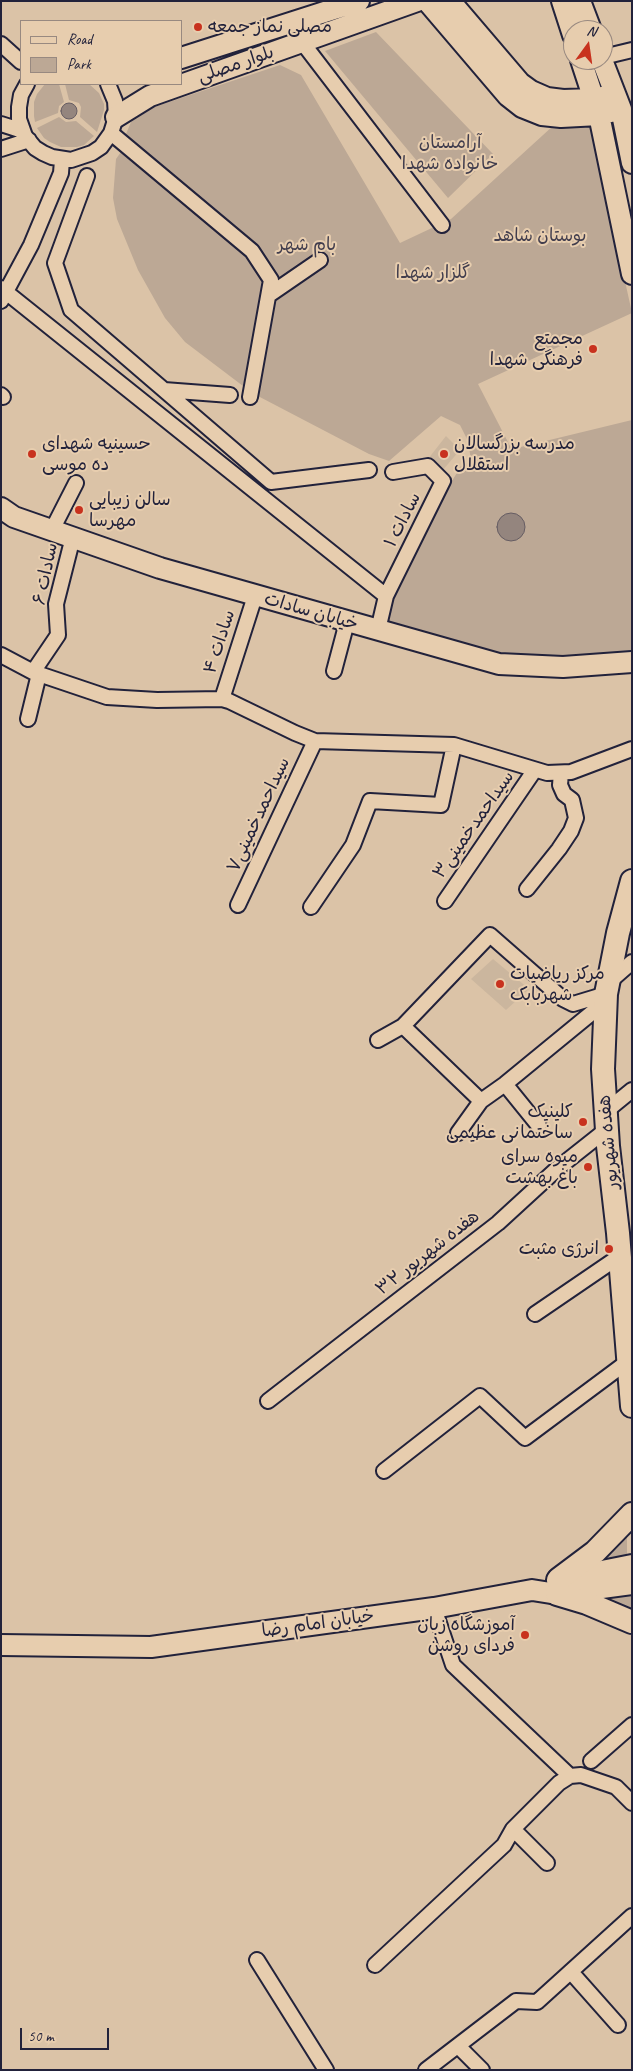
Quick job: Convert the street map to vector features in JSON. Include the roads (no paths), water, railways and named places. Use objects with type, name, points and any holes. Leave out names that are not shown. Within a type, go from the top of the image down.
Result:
[{"type":"main road","name":"هفده شهریور","points":[[632,881],[618,933],[606,993],[603,1069],[606,1121],[623,1244],[632,1406]]},
{"type":"main road","points":[[632,1514],[558,1587],[587,1603],[632,1622]]},
{"type":"street","name":"بلوار مصلی","points":[[182,58],[359,1]]},
{"type":"street","name":"بلوار مصلی","points":[[182,85],[417,1]]},
{"type":"street","points":[[426,1],[508,96],[522,106],[542,115],[561,117],[618,102]]},
{"type":"street","points":[[450,1],[520,83],[531,91],[547,98],[596,107]]},
{"type":"street","points":[[562,1],[568,20]]},
{"type":"street","points":[[580,1],[587,20]]},
{"type":"street","points":[[302,42],[442,225]]},
{"type":"street","points":[[1,44],[20,61]]},
{"type":"street","points":[[613,56],[632,50]]},
{"type":"street","points":[[584,70],[596,107],[632,274]]},
{"type":"street","points":[[607,70],[618,102],[632,163]]},
{"type":"street","points":[[26,85],[21,95],[19,107],[19,119],[26,136]]},
{"type":"street","points":[[1,124],[26,136],[43,153],[62,160],[82,158],[101,147],[114,125],[116,101],[108,85]]},
{"type":"street","name":"بلوار مصلی","points":[[114,125],[150,96],[181,85]]},
{"type":"street","points":[[114,125],[252,251],[272,280],[250,397]]},
{"type":"street","points":[[1,149],[26,136]]},
{"type":"street","points":[[62,160],[61,173],[35,236],[3,294],[386,596]]},
{"type":"street","points":[[86,176],[55,263],[71,310],[271,482],[369,470]]},
{"type":"street","points":[[269,295],[320,260]]},
{"type":"street","points":[[164,390],[230,396]]},
{"type":"street","name":"سادات ۱","points":[[378,630],[386,596],[443,481],[428,466],[393,472]]},
{"type":"street","points":[[52,530],[76,483]]},
{"type":"street","name":"خیابان سادات","points":[[1,508],[14,517],[160,568],[500,664],[563,667],[632,662]]},
{"type":"street","name":"سادات ۶","points":[[28,719],[36,673],[58,635],[56,604],[73,537]]},
{"type":"street","name":"سادات ۴","points":[[222,699],[255,596]]},
{"type":"street","points":[[334,671],[347,622]]},
{"type":"street","points":[[1,655],[36,673],[107,698],[157,700],[222,699],[315,740],[454,745],[534,770],[561,773],[571,772],[632,750]]},
{"type":"street","name":"سیداحمدخمینی۷","points":[[238,905],[315,740]]},
{"type":"street","points":[[311,907],[353,845],[370,801],[441,805],[454,745]]},
{"type":"street","name":"سیداحمدخمینی۳","points":[[444,901],[534,770]]},
{"type":"street","points":[[527,889],[571,832],[576,818],[572,800],[564,794],[560,784],[561,773]]},
{"type":"street","points":[[378,1040],[403,1026],[490,935],[562,999],[573,1004],[606,993]]},
{"type":"street","points":[[458,1132],[481,1101],[505,1084],[606,993],[632,962]]},
{"type":"street","points":[[403,1026],[481,1101]]},
{"type":"street","points":[[505,1084],[539,1126]]},
{"type":"street","name":"هفده شهریور ۳۲","points":[[268,1401],[498,1223],[606,1121],[632,1090]]},
{"type":"street","points":[[535,1314],[623,1244]]},
{"type":"street","points":[[384,1471],[480,1396],[525,1438],[628,1354]]},
{"type":"street","points":[[558,1587],[632,1566]]},
{"type":"street","name":"خیابان امام رضا","points":[[1,1645],[150,1647],[434,1608],[532,1590],[632,1584]]},
{"type":"street","points":[[434,1608],[452,1665],[570,1776]]},
{"type":"street","points":[[591,1761],[632,1725]]},
{"type":"street","points":[[375,1965],[504,1845],[513,1829],[559,1783],[570,1776],[581,1775],[616,1787],[632,1802]]},
{"type":"street","points":[[513,1829],[547,1863]]},
{"type":"street","points":[[426,2070],[516,2001],[537,2002],[632,1916]]},
{"type":"street","points":[[257,1960],[326,2070]]},
{"type":"street","points":[[571,1972],[618,2025]]},
{"type":"street","points":[[458,2046],[482,2070]]},
{"type":"place","name":"مصلی نماز جمعه","points":[[198,27]]},
{"type":"place","name":"مجمتع فرهنگی شهدا","points":[[593,349]]},
{"type":"place","name":"حسینیه شهدای ده موسی","points":[[32,454]]},
{"type":"place","name":"مدرسه بزرگسالان استقلال","points":[[444,454]]},
{"type":"place","name":"سالن زیبایی مهرسا","points":[[79,510]]},
{"type":"place","name":"مرکز ریاضیات شهربابک","points":[[500,984]]},
{"type":"place","name":"کلینیک ساختمانی عظیمی","points":[[583,1122]]},
{"type":"place","name":"میوه سرای باغ بهشت","points":[[588,1167]]},
{"type":"place","name":"انرژی مثبت","points":[[609,1249]]},
{"type":"place","name":"آموزشگاه زبان فردای روشن","points":[[525,1635]]},
{"type":"park label","name":"آرامستان خانواده شهدا","points":[[450,153]]},
{"type":"park label","name":"بوستان شاهد","points":[[540,236]]},
{"type":"park label","name":"بام شهر","points":[[307,245]]},
{"type":"park label","name":"گلزار شهدا","points":[[433,273]]}]
